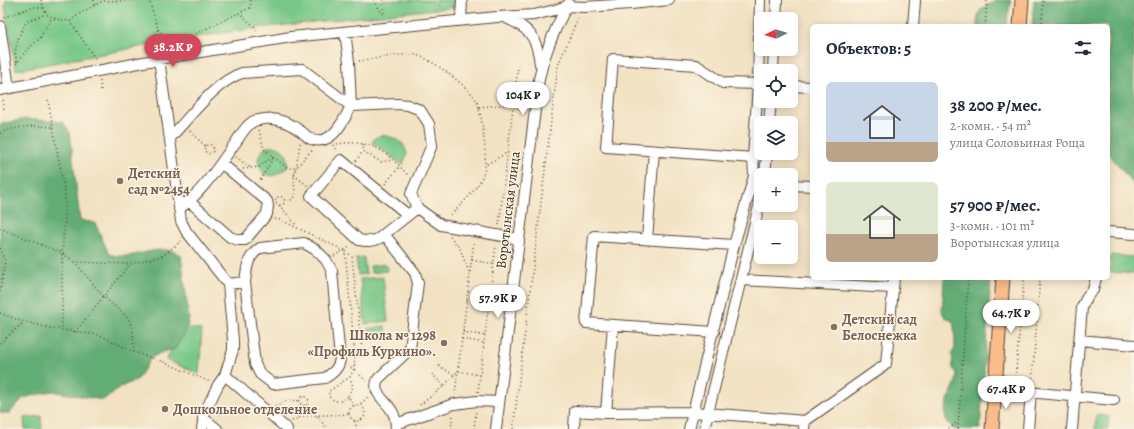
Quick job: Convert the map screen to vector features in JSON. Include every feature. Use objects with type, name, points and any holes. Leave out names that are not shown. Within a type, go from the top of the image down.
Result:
[{"type":"main road","points":[[1020,24],[1022,0]]},
{"type":"main road","points":[[992,429],[1003,280]]},
{"type":"street","points":[[461,20],[462,0]]},
{"type":"street","points":[[0,26],[4,93],[159,59],[259,42],[461,20],[534,15],[555,10],[568,3],[584,7],[669,0]]},
{"type":"street","points":[[760,0],[760,64]]},
{"type":"street","points":[[776,12],[777,0]]},
{"type":"street","points":[[913,24],[915,1]]},
{"type":"street","name":"Воротынская улица","points":[[496,429],[540,69],[553,32],[568,3]]},
{"type":"street","points":[[502,17],[522,26],[529,32],[535,41],[539,52],[540,69]]},
{"type":"street","points":[[179,209],[190,202],[221,164],[250,123],[271,119],[285,122],[311,139],[323,141],[330,137],[344,120],[351,106],[349,62],[344,32]]},
{"type":"street","points":[[159,59],[181,221],[189,235],[228,284],[233,350],[225,375],[218,385],[204,414],[202,429]]},
{"type":"street","points":[[752,158],[606,147],[613,59],[696,65],[723,83],[754,84]]},
{"type":"street","points":[[170,138],[212,92],[235,75],[242,73],[302,69],[351,106],[397,104],[408,105],[420,110],[429,124],[432,145],[411,194],[417,208],[441,225],[519,239]]},
{"type":"street","points":[[798,86],[810,87]]},
{"type":"street","points":[[689,429],[714,332],[734,245],[754,176],[752,158],[757,108]]},
{"type":"street","points":[[647,239],[654,151]]},
{"type":"street","points":[[408,215],[341,160],[311,196],[359,240],[373,241],[384,234],[417,208]]},
{"type":"street","points":[[190,202],[230,237],[238,240],[245,240],[267,214],[267,201],[221,164]]},
{"type":"street","points":[[798,185],[810,186]]},
{"type":"street","points":[[704,429],[758,212]]},
{"type":"street","points":[[1110,232],[1134,234]]},
{"type":"street","points":[[384,234],[415,273],[418,283],[410,349],[378,379],[375,385],[376,390],[392,410],[396,426],[454,404],[477,401],[499,402]]},
{"type":"street","points":[[714,332],[586,323],[594,236],[734,245]]},
{"type":"street","points":[[304,243],[316,250],[326,260],[332,271],[340,359],[337,368],[332,374],[325,378],[273,384],[260,374],[255,364],[245,282],[248,262],[260,248],[304,243]]},
{"type":"street","points":[[574,429],[575,411],[606,413],[694,412],[805,425],[886,364],[893,283],[741,280]]},
{"type":"street","points":[[1072,429],[1082,307],[1088,295],[1093,290],[1096,280]]},
{"type":"street","points":[[228,284],[245,282]]},
{"type":"street","points":[[606,413],[613,325]]},
{"type":"street","points":[[1079,340],[1134,345]]},
{"type":"street","points":[[225,375],[285,427]]},
{"type":"street","points":[[995,389],[1114,400]]},
{"type":"street","points":[[1028,429],[1031,392]]},
{"type":"street","points":[[203,418],[216,429]]},
{"type":"path","points":[[41,0],[46,14],[56,19],[70,21],[82,12],[103,1],[144,0]]},
{"type":"path","points":[[94,0],[94,6]]},
{"type":"path","points":[[149,0],[158,29],[169,46]]},
{"type":"path","points":[[187,42],[197,33],[250,8],[251,0]]},
{"type":"path","points":[[374,0],[384,17],[383,0]]},
{"type":"path","points":[[440,6],[442,0]]},
{"type":"path","points":[[985,24],[987,0]]},
{"type":"path","points":[[1042,24],[1043,0]]},
{"type":"path","points":[[0,18],[33,7],[44,8]]},
{"type":"path","points":[[239,13],[254,26],[257,31]]},
{"type":"path","points":[[17,62],[15,52],[18,39],[26,22],[46,14]]},
{"type":"path","points":[[14,67],[26,51],[40,38],[52,17]]},
{"type":"path","points":[[70,21],[96,60]]},
{"type":"path","points":[[513,429],[558,65],[574,28]]},
{"type":"path","points":[[149,49],[158,29]]},
{"type":"path","points":[[349,62],[417,55],[437,65],[470,92],[477,102],[479,107],[486,165],[482,177],[473,191],[441,225],[460,249],[470,274]]},
{"type":"path","points":[[474,429],[518,66]]},
{"type":"path","points":[[4,93],[4,109]]},
{"type":"path","points":[[48,100],[65,194],[65,219],[62,253],[62,330]]},
{"type":"path","points":[[479,107],[513,104]]},
{"type":"path","points":[[256,121],[264,149],[287,168],[296,168]]},
{"type":"path","points":[[183,124],[205,146],[208,154],[214,151],[211,144],[205,146]]},
{"type":"path","points":[[0,133],[13,128],[34,125],[53,127]]},
{"type":"path","points":[[263,218],[281,220],[298,228],[276,201],[278,196],[282,196],[285,200],[290,201],[295,197],[294,175],[302,132]]},
{"type":"path","points":[[341,160],[333,145],[345,142],[362,144],[387,154],[399,167],[417,182]]},
{"type":"path","points":[[362,144],[363,151],[381,162],[392,160]]},
{"type":"path","points":[[296,168],[307,154],[314,149]]},
{"type":"path","points":[[229,151],[251,168]]},
{"type":"path","points":[[486,165],[508,152]]},
{"type":"path","points":[[259,167],[274,157]]},
{"type":"path","points":[[264,174],[274,157]]},
{"type":"path","points":[[379,192],[399,167]]},
{"type":"path","points":[[294,175],[315,191]]},
{"type":"path","points":[[279,205],[284,203],[285,200]]},
{"type":"path","points":[[0,228],[62,253],[75,262],[103,296],[128,318],[133,330],[134,352]]},
{"type":"path","points":[[451,429],[475,232]]},
{"type":"path","points":[[75,262],[130,264],[164,255],[189,235]]},
{"type":"path","points":[[326,260],[345,251],[359,240]]},
{"type":"path","points":[[0,248],[5,261],[0,293]]},
{"type":"path","points":[[345,251],[352,257],[362,350],[356,355]]},
{"type":"path","points":[[472,260],[494,264]]},
{"type":"path","points":[[75,332],[130,264]]},
{"type":"path","points":[[958,429],[968,280]]},
{"type":"path","points":[[1014,391],[1024,280]]},
{"type":"path","points":[[1031,392],[1040,280]]},
{"type":"path","points":[[468,292],[490,295]]},
{"type":"path","points":[[467,300],[489,304]]},
{"type":"path","points":[[0,313],[24,322],[62,330],[100,335],[134,352],[164,362],[218,385]]},
{"type":"path","points":[[0,343],[24,322]]},
{"type":"path","points":[[463,332],[485,336]]},
{"type":"path","points":[[462,339],[484,343]]},
{"type":"path","points":[[439,366],[454,375]]},
{"type":"path","points":[[415,409],[444,386],[458,371]]},
{"type":"path","points":[[458,371],[480,375]]},
{"type":"path","points":[[432,374],[444,386]]},
{"type":"path","points":[[348,396],[341,401],[335,401],[329,397],[329,391],[350,377]]},
{"type":"path","points":[[299,401],[302,396],[308,398],[309,400],[306,405],[303,406]]},
{"type":"path","points":[[267,412],[287,400],[299,401],[303,406],[304,416]]},
{"type":"path","points":[[306,405],[317,414],[327,429]]},
{"type":"path","points":[[349,414],[350,409],[354,406],[363,408],[363,417],[360,420],[355,421]]},
{"type":"path","points":[[285,427],[304,416],[317,414],[349,414]]},
{"type":"path","points":[[349,414],[355,421],[357,429]]},
{"type":"path","points":[[949,429],[958,421]]},
{"type":"green space","points":[[6,0],[455,0],[455,7],[258,28],[177,40],[16,70],[5,7]]},
{"type":"green space","points":[[995,0],[1011,0],[1006,24],[977,24],[980,11]]},
{"type":"green space","points":[[1034,0],[1134,0],[1134,185],[1110,155],[1110,24],[1032,24]]},
{"type":"green space","points":[[26,119],[63,122],[70,133],[80,220],[95,223],[109,254],[126,256],[150,251],[166,250],[174,251],[181,255],[189,319],[185,333],[175,349],[162,352],[151,358],[138,379],[121,387],[103,400],[52,391],[23,398],[10,413],[0,413],[0,124]]},
{"type":"green space","points":[[383,135],[394,138],[403,144],[407,153],[403,165],[372,142],[375,138]]},
{"type":"green space","points":[[273,146],[281,149],[286,154],[288,164],[287,168],[273,176],[264,174],[258,163],[260,153],[264,149]]},
{"type":"green space","points":[[1111,255],[1134,257],[1134,274],[1110,272]]},
{"type":"green space","points":[[356,258],[364,258],[366,274],[358,275]]},
{"type":"green space","points":[[386,264],[387,271],[371,273],[370,266]]},
{"type":"green space","points":[[383,277],[388,321],[365,324],[360,279]]},
{"type":"green space","points":[[944,280],[991,280],[980,429],[953,429],[946,419],[945,413],[947,402],[955,385],[957,373],[953,369],[952,353],[955,348],[953,322],[944,316],[942,311]]},
{"type":"green space","points":[[385,326],[387,337],[368,339],[367,329]]},
{"type":"green space","points":[[182,327],[202,330],[199,374],[166,360],[171,351],[158,342]]},
{"type":"green space","points":[[1096,415],[1109,416],[1108,429],[1095,429]]},
{"type":"green space","points":[[41,416],[42,429],[25,429],[24,418]]},
{"type":"place","name":"Детский сад №2454","points":[[120,181]]},
{"type":"place","name":"Детский сад Белоснежка","points":[[834,327]]},
{"type":"place","name":"Школа № 1298 «Профиль Куркино».","points":[[444,343]]},
{"type":"place","name":"Дошкольное отделение","points":[[165,409]]}]
